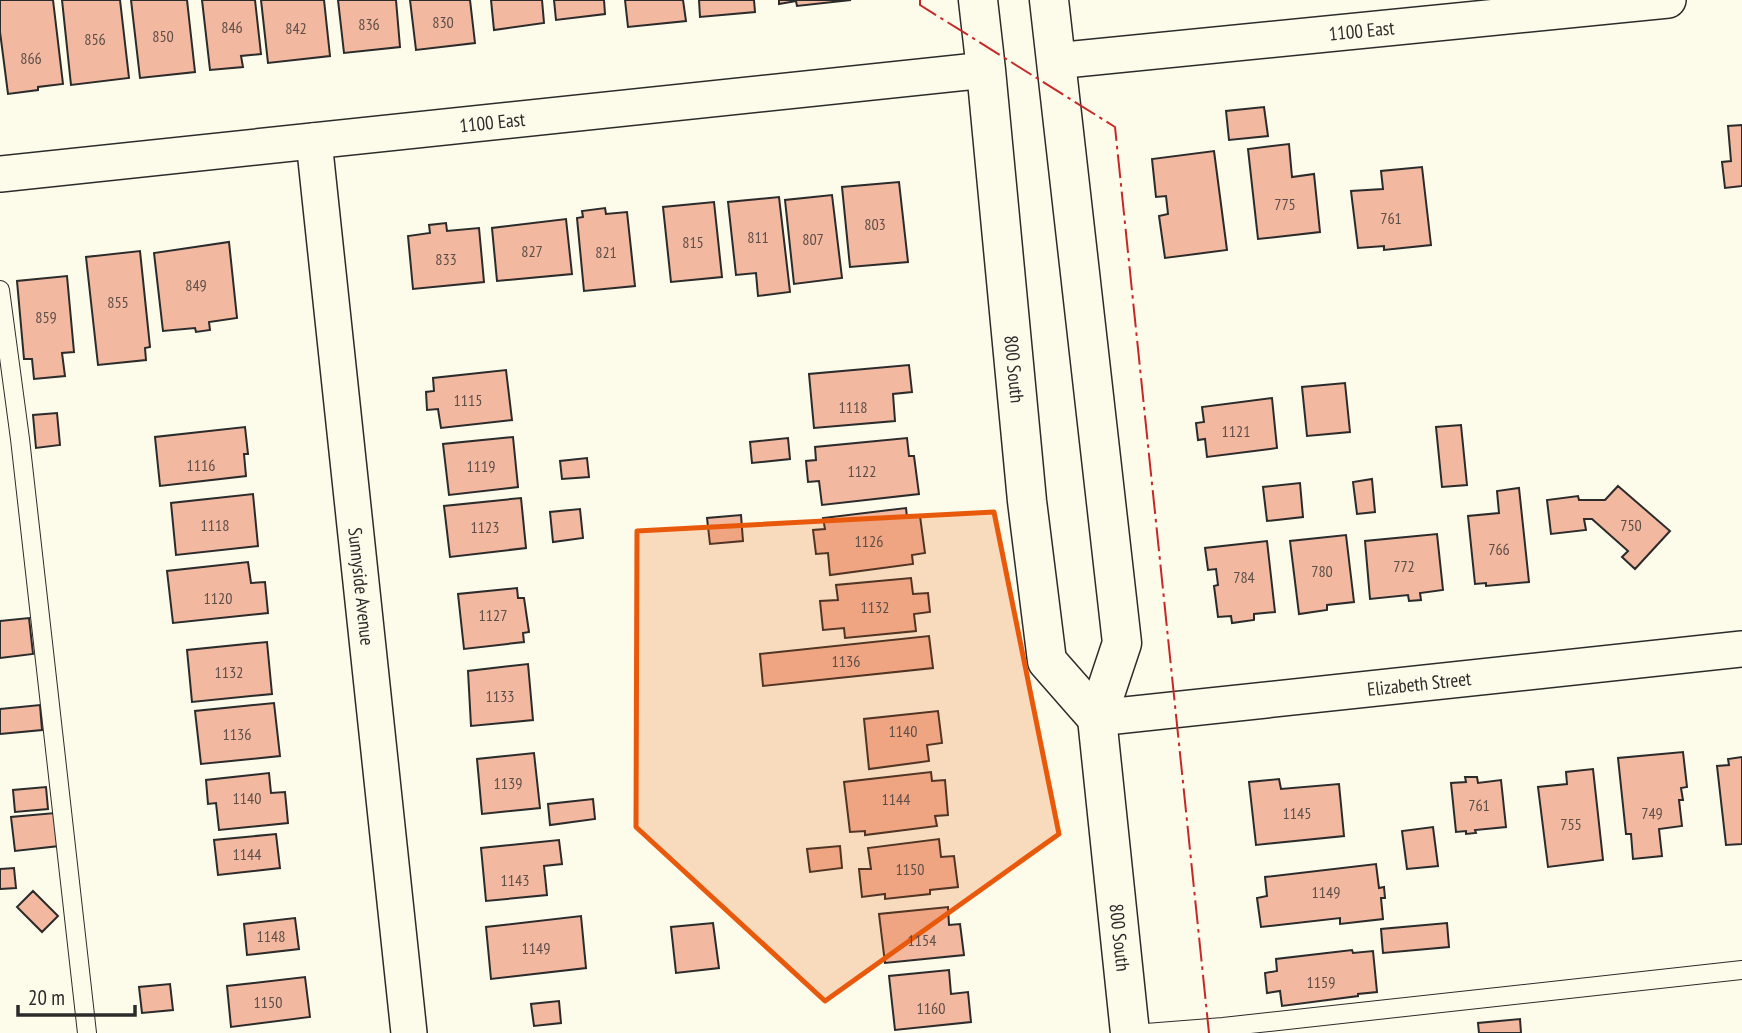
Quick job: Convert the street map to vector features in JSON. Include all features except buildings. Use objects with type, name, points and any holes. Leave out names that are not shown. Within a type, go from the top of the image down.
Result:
[{"type":"main road","name":"800 South","points":[[978,0],[1027,501],[1047,661],[1097,718]]},
{"type":"main road","name":"800 South","points":[[1049,0],[1122,643],[1097,718],[1130,1033]]},
{"type":"street","name":"1100 East","points":[[1055,61],[1668,0]]},
{"type":"street","name":"1100 East","points":[[0,174],[986,71]]},
{"type":"street","name":"Sunnyside Avenue","points":[[314,141],[409,1033]]},
{"type":"street","name":"Elizabeth Street","points":[[1097,718],[1742,649]]},
{"type":"lane","points":[[0,290],[20,439],[87,1033]]},
{"type":"lane","points":[[1146,1033],[1237,1026],[1742,970]]},
{"type":"highlighted area","points":[[994,512],[1059,834],[825,1001],[636,827],[637,531]]},
{"type":"power","points":[[920,0],[920,5],[1115,127],[1209,1033]]}]
